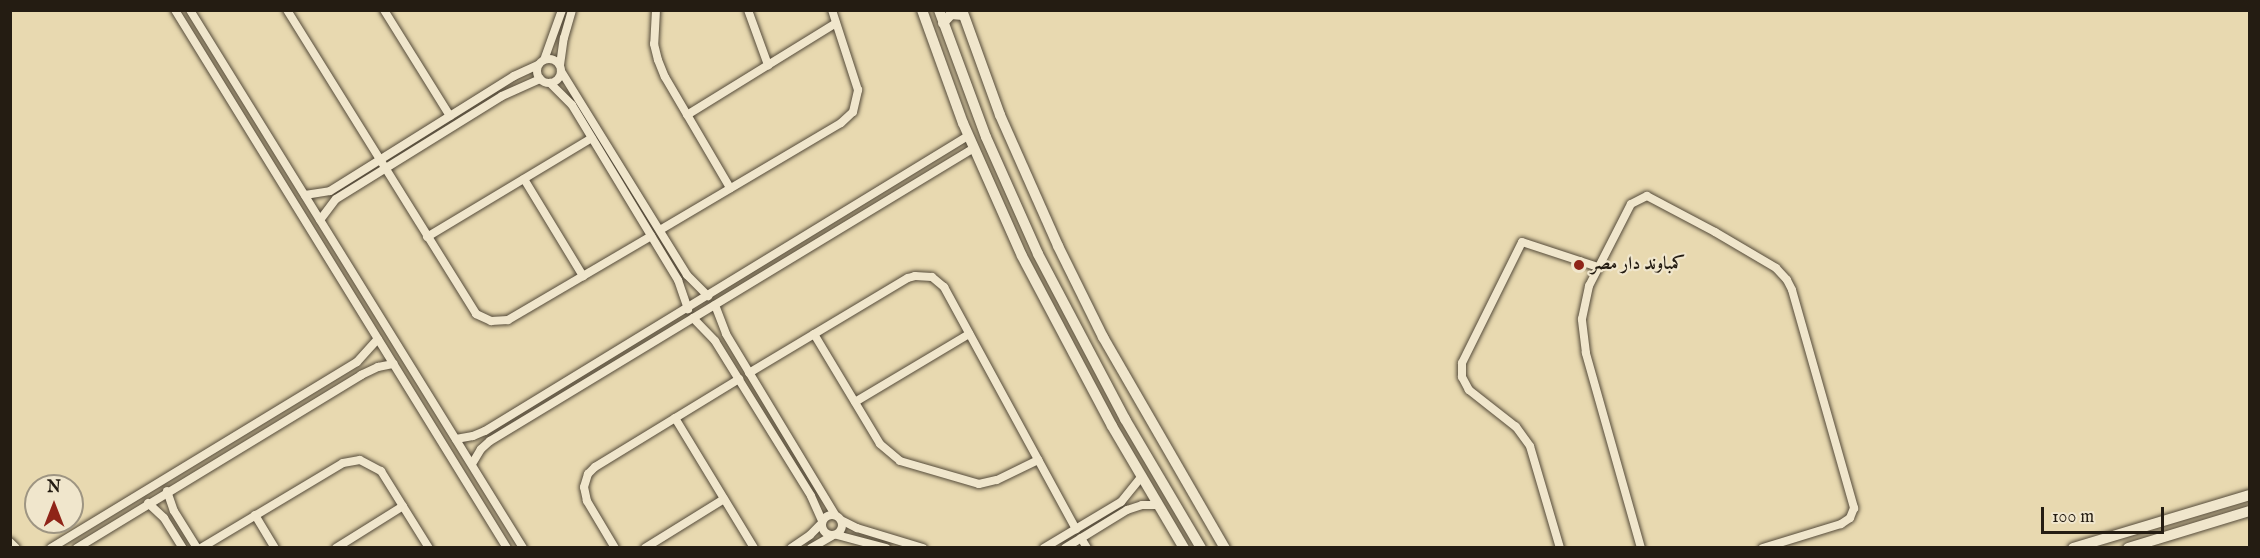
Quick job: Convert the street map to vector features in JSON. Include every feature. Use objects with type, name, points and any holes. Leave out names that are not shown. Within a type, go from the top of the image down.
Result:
[{"type":"main road","points":[[922,10],[969,136],[1022,256],[1065,342],[1184,548]]},
{"type":"main road","points":[[939,10],[986,137],[1038,254],[1102,379],[1201,548]]},
{"type":"main road","points":[[943,23],[951,14],[962,13],[1000,115],[1058,246],[1103,337],[1225,548]]},
{"type":"main road","points":[[2073,548],[2250,495]]},
{"type":"main road","points":[[2127,548],[2250,511]]},
{"type":"street","points":[[175,10],[507,548]]},
{"type":"street","points":[[190,10],[523,548]]},
{"type":"street","points":[[287,10],[470,308],[491,321],[516,316],[651,236]]},
{"type":"street","points":[[384,10],[450,116]]},
{"type":"street","points":[[562,10],[537,74],[540,79],[550,83],[567,99],[592,138],[678,280],[687,309]]},
{"type":"street","points":[[550,83],[556,80],[561,68],[564,38],[573,10]]},
{"type":"street","points":[[656,10],[654,44],[658,60],[730,189]]},
{"type":"street","points":[[748,10],[768,65]]},
{"type":"street","points":[[660,230],[841,123],[853,112],[858,90],[832,10]]},
{"type":"street","points":[[687,115],[836,23]]},
{"type":"street","points":[[204,58],[216,51]]},
{"type":"street","points":[[305,195],[330,191],[541,62],[555,60],[690,279],[708,296]]},
{"type":"street","points":[[320,220],[332,203],[385,169],[502,96],[540,79]]},
{"type":"street","points":[[456,439],[480,434],[511,416],[969,136]]},
{"type":"street","points":[[427,237],[592,138]]},
{"type":"street","points":[[472,464],[485,445],[974,148]]},
{"type":"street","points":[[524,179],[583,276]]},
{"type":"street","points":[[1641,548],[1584,342],[1582,319],[1585,296],[1631,204],[1647,196],[1776,268],[1790,285],[1854,508],[1846,522],[1763,548]]},
{"type":"street","points":[[1560,548],[1530,446],[1516,427],[1469,390],[1462,377],[1462,363],[1522,242],[1598,267]]},
{"type":"street","points":[[749,373],[908,278],[924,275],[932,277],[944,287],[1076,529]]},
{"type":"street","points":[[715,305],[722,328],[842,528],[835,535],[811,548]]},
{"type":"street","points":[[693,318],[711,334],[811,496],[822,522],[823,531],[886,548]]},
{"type":"street","points":[[814,334],[880,444],[900,461],[979,484],[997,480],[1038,460]]},
{"type":"street","points":[[855,402],[969,334]]},
{"type":"street","points":[[51,548],[357,362],[378,339]]},
{"type":"street","points":[[627,345],[633,355]]},
{"type":"street","points":[[77,548],[280,421],[371,369],[394,364]]},
{"type":"street","points":[[401,375],[412,369]]},
{"type":"street","points":[[615,548],[587,501],[584,487],[588,474],[595,467],[739,379]]},
{"type":"street","points":[[273,412],[280,421]]},
{"type":"street","points":[[511,416],[517,425]]},
{"type":"street","points":[[675,418],[754,548]]},
{"type":"street","points":[[167,491],[174,511],[199,548],[351,461],[368,462],[381,471],[429,548]]},
{"type":"street","points":[[1044,548],[1121,502],[1142,477]]},
{"type":"street","points":[[645,548],[724,499]]},
{"type":"street","points":[[148,503],[164,518],[183,548]]},
{"type":"street","points":[[1065,548],[1127,510],[1142,505],[1158,505]]},
{"type":"street","points":[[336,548],[403,506]]},
{"type":"street","points":[[255,515],[275,548]]},
{"type":"street","points":[[791,548],[810,536],[829,515],[857,528],[923,548]]},
{"type":"street","points":[[501,537],[512,530]]},
{"type":"street","points":[[1081,538],[1087,548]]},
{"type":"street","points":[[10,542],[16,548]]},
{"type":"place","name":"كمباوند دار مصر","points":[[1579,265]]}]
